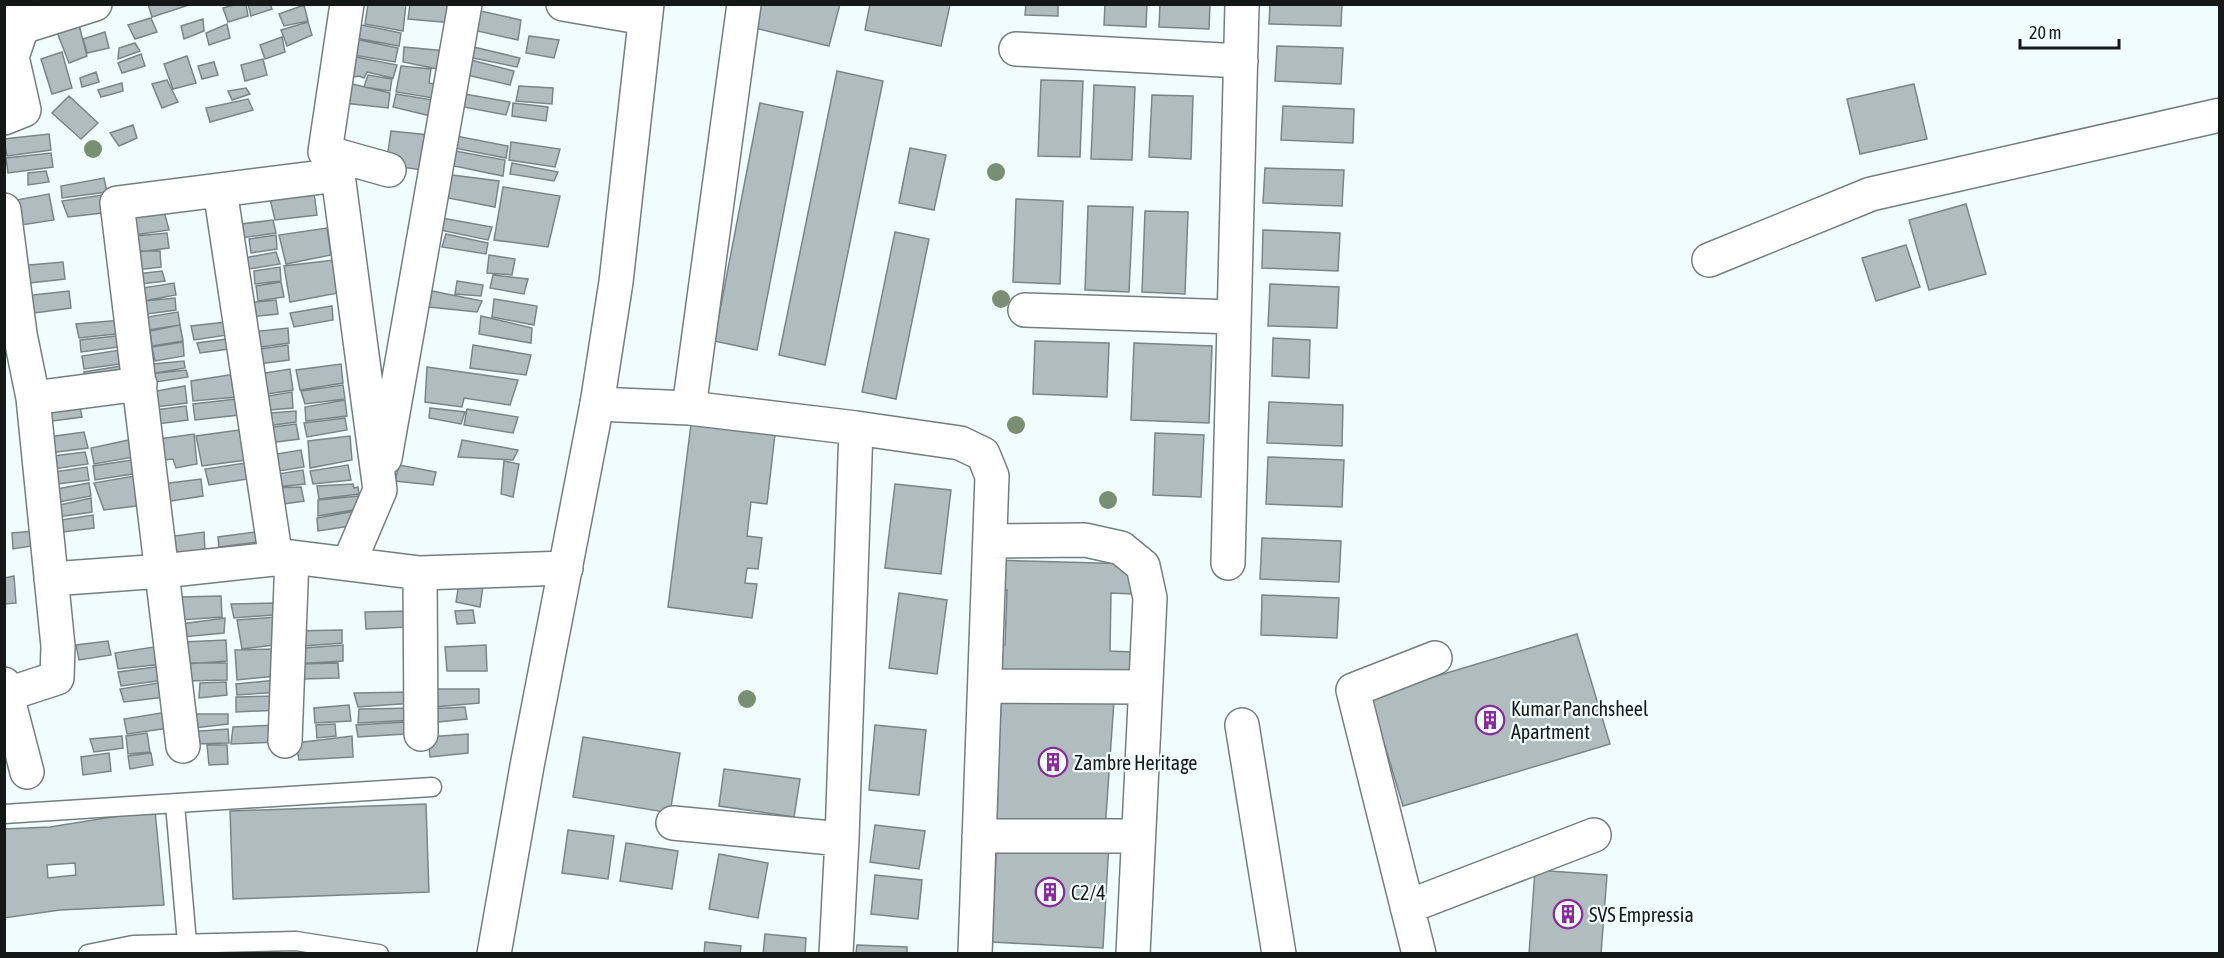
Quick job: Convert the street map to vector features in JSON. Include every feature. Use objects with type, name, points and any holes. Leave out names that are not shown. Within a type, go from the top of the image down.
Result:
[{"type":"street","points":[[4,118],[24,110],[12,57],[19,16],[95,4]]},
{"type":"street","points":[[346,4],[325,152],[390,170]]},
{"type":"street","points":[[349,563],[380,490],[465,4]]},
{"type":"street","points":[[494,954],[527,766],[597,404],[616,282],[646,11],[563,4]]},
{"type":"street","points":[[689,408],[744,4]]},
{"type":"street","points":[[1228,564],[1242,4]]},
{"type":"street","points":[[1017,49],[1241,61]]},
{"type":"street","points":[[1709,260],[1871,194],[2220,115]]},
{"type":"street","points":[[183,746],[117,203],[338,175],[380,490]]},
{"type":"street","points":[[220,190],[284,558],[285,741]]},
{"type":"street","points":[[4,210],[20,334],[33,398],[58,646],[57,678],[6,689],[27,772]]},
{"type":"street","points":[[1025,310],[1234,317]]},
{"type":"street","points":[[33,398],[140,384]]},
{"type":"street","points":[[597,404],[689,408],[856,428],[960,443],[983,454],[992,476],[975,954]]},
{"type":"street","points":[[836,954],[856,428]]},
{"type":"street","points":[[990,541],[1085,540],[1122,548],[1143,566],[1150,598],[1133,954]]},
{"type":"street","points":[[51,579],[162,571],[284,558],[349,563],[420,573],[566,568]]},
{"type":"street","points":[[420,573],[421,734]]},
{"type":"street","points":[[1419,954],[1353,690],[1435,658]]},
{"type":"street","points":[[985,686],[1145,687]]},
{"type":"street","points":[[1242,724],[1279,954]]},
{"type":"street","points":[[673,823],[842,839]]},
{"type":"street","points":[[1407,907],[1594,835]]},
{"type":"street","points":[[979,836],[1138,836]]},
{"type":"lane","points":[[4,814],[432,788]]},
{"type":"lane","points":[[175,804],[187,944]]},
{"type":"lane","points":[[88,954],[187,944],[296,941],[379,954]]},
{"type":"building","points":[[148,4],[192,4],[152,17]]},
{"type":"building","points":[[246,4],[248,16],[228,22],[223,8]]},
{"type":"building","points":[[248,4],[270,4],[272,9],[251,16]]},
{"type":"building","points":[[368,4],[406,4],[403,31],[365,24]]},
{"type":"building","points":[[410,4],[455,4],[453,23],[408,19]]},
{"type":"building","points":[[761,4],[840,4],[829,46],[755,28]]},
{"type":"building","points":[[870,4],[950,5],[941,46],[865,30]]},
{"type":"building","points":[[1026,4],[1058,4],[1058,16],[1025,15]]},
{"type":"building","points":[[1105,4],[1147,4],[1146,27],[1104,25]]},
{"type":"building","points":[[1160,4],[1210,4],[1209,29],[1159,27]]},
{"type":"building","points":[[1270,4],[1342,4],[1341,26],[1269,24]]},
{"type":"building","points":[[304,5],[308,21],[284,26],[279,14]]},
{"type":"building","points":[[467,8],[521,20],[518,40],[464,28]]},
{"type":"building","points":[[151,18],[157,32],[135,39],[128,25]]},
{"type":"building","points":[[203,19],[204,31],[184,39],[181,26]]},
{"type":"building","points":[[308,22],[312,35],[287,46],[281,30]]},
{"type":"building","points":[[227,24],[230,38],[209,45],[206,33]]},
{"type":"building","points":[[357,24],[401,33],[399,46],[355,38]]},
{"type":"building","points":[[79,25],[87,56],[69,63],[57,32]]},
{"type":"building","points":[[105,32],[109,48],[87,53],[83,39]]},
{"type":"building","points":[[529,36],[559,40],[554,58],[526,53]]},
{"type":"building","points":[[282,37],[285,52],[265,59],[260,45]]},
{"type":"building","points":[[355,39],[398,48],[395,62],[353,55]]},
{"type":"building","points":[[135,43],[140,51],[118,59],[119,48]]},
{"type":"building","points":[[465,45],[520,58],[517,67],[463,56]]},
{"type":"building","points":[[1277,46],[1343,48],[1341,84],[1275,81]]},
{"type":"building","points":[[404,47],[446,51],[443,70],[403,62]]},
{"type":"building","points":[[62,52],[72,88],[52,94],[41,59]]},
{"type":"building","points":[[141,54],[145,66],[122,73],[118,63]]},
{"type":"building","points":[[187,56],[196,83],[173,89],[164,64]]},
{"type":"building","points":[[356,57],[397,65],[393,78],[367,72],[364,78],[359,76],[349,78]]},
{"type":"building","points":[[459,57],[514,71],[510,85],[458,73]]},
{"type":"building","points":[[263,59],[267,75],[245,81],[241,65]]},
{"type":"building","points":[[214,62],[218,75],[202,79],[198,66]]},
{"type":"building","points":[[401,66],[431,69],[429,83],[441,85],[439,99],[396,92]]},
{"type":"building","points":[[837,71],[883,81],[825,365],[779,355]]},
{"type":"building","points":[[96,72],[99,82],[82,87],[80,78]]},
{"type":"building","points":[[368,75],[392,79],[390,91],[364,87]]},
{"type":"building","points":[[167,80],[178,102],[162,108],[152,84]]},
{"type":"building","points":[[1041,80],[1083,81],[1080,157],[1038,156]]},
{"type":"building","points":[[122,83],[123,91],[101,97],[98,90]]},
{"type":"building","points":[[348,83],[390,93],[388,108],[344,103]]},
{"type":"building","points":[[1914,84],[1927,139],[1860,154],[1847,99]]},
{"type":"building","points":[[1094,85],[1135,87],[1132,160],[1091,159]]},
{"type":"building","points":[[519,86],[553,88],[552,104],[516,101]]},
{"type":"building","points":[[246,88],[250,94],[232,100],[228,91]]},
{"type":"building","points":[[453,92],[510,102],[506,115],[453,105]]},
{"type":"building","points":[[396,94],[439,101],[435,117],[393,107]]},
{"type":"building","points":[[1152,95],[1193,96],[1191,159],[1149,157]]},
{"type":"building","points":[[69,96],[98,123],[81,139],[52,113]]},
{"type":"building","points":[[248,99],[253,110],[210,122],[206,108]]},
{"type":"building","points":[[513,103],[548,107],[546,121],[512,116]]},
{"type":"building","points":[[760,103],[803,112],[757,350],[714,341]]},
{"type":"building","points":[[1283,106],[1354,109],[1353,143],[1281,140]]},
{"type":"building","points":[[133,125],[137,138],[119,146],[110,133]]},
{"type":"building","points":[[391,131],[429,135],[423,170],[386,165]]},
{"type":"building","points":[[49,134],[51,150],[7,156],[4,139]]},
{"type":"building","points":[[456,136],[508,146],[506,158],[454,148]]},
{"type":"building","points":[[511,142],[560,149],[555,167],[509,160]]},
{"type":"building","points":[[910,148],[946,155],[934,210],[899,203]]},
{"type":"building","points":[[455,151],[505,160],[503,176],[454,166]]},
{"type":"building","points":[[51,153],[53,167],[8,173],[6,158]]},
{"type":"building","points":[[512,163],[558,172],[554,181],[510,174]]},
{"type":"building","points":[[1265,168],[1344,170],[1342,206],[1263,203]]},
{"type":"building","points":[[46,171],[49,182],[28,185],[28,173]]},
{"type":"building","points":[[444,174],[499,181],[495,207],[443,197]]},
{"type":"building","points":[[104,178],[107,192],[62,198],[61,186]]},
{"type":"building","points":[[503,187],[560,196],[548,247],[494,240]]},
{"type":"building","points":[[314,193],[317,215],[275,220],[270,199]]},
{"type":"building","points":[[49,194],[54,220],[15,226],[11,201]]},
{"type":"building","points":[[109,194],[111,212],[68,217],[62,201]]},
{"type":"building","points":[[1016,199],[1063,201],[1060,284],[1013,282]]},
{"type":"building","points":[[1966,204],[1986,274],[1929,290],[1909,220]]},
{"type":"building","points":[[1088,206],[1133,207],[1129,292],[1085,290]]},
{"type":"building","points":[[164,211],[169,230],[128,236],[125,216]]},
{"type":"building","points":[[1145,211],[1188,212],[1185,294],[1142,292]]},
{"type":"building","points":[[436,217],[492,227],[488,240],[435,229]]},
{"type":"building","points":[[273,220],[276,233],[234,239],[233,225]]},
{"type":"building","points":[[327,228],[331,255],[286,264],[279,235]]},
{"type":"building","points":[[1263,230],[1340,233],[1338,271],[1262,268]]},
{"type":"building","points":[[895,232],[929,239],[896,399],[862,392]]},
{"type":"building","points":[[167,233],[169,248],[130,253],[126,237]]},
{"type":"building","points":[[446,234],[488,243],[486,254],[442,247]]},
{"type":"building","points":[[276,235],[277,249],[251,253],[249,239]]},
{"type":"building","points":[[1906,245],[1920,287],[1876,301],[1862,258]]},
{"type":"building","points":[[125,251],[160,251],[161,267],[128,271]]},
{"type":"building","points":[[276,252],[280,264],[236,271],[234,260]]},
{"type":"building","points":[[489,255],[515,259],[512,275],[487,273]]},
{"type":"building","points":[[334,260],[338,293],[290,302],[284,266]]},
{"type":"building","points":[[63,262],[65,279],[21,284],[18,266]]},
{"type":"building","points":[[280,267],[281,281],[255,284],[254,271]]},
{"type":"building","points":[[162,271],[165,281],[141,284],[137,274]]},
{"type":"building","points":[[493,275],[528,279],[524,294],[490,288]]},
{"type":"building","points":[[457,281],[483,285],[481,296],[455,294]]},
{"type":"building","points":[[281,282],[284,297],[258,301],[256,286]]},
{"type":"building","points":[[174,283],[176,295],[132,303],[130,290]]},
{"type":"building","points":[[1270,284],[1339,287],[1337,328],[1268,326]]},
{"type":"building","points":[[69,291],[71,308],[27,314],[24,296]]},
{"type":"building","points":[[432,291],[482,301],[477,312],[429,307]]},
{"type":"building","points":[[175,298],[176,310],[147,314],[145,301]]},
{"type":"building","points":[[494,299],[537,306],[534,325],[492,317]]},
{"type":"building","points":[[276,300],[278,314],[248,317],[245,303]]},
{"type":"building","points":[[332,306],[333,320],[294,327],[290,313]]},
{"type":"building","points":[[178,312],[180,325],[149,330],[147,317]]},
{"type":"building","points":[[481,316],[532,328],[531,343],[479,334]]},
{"type":"building","points":[[122,320],[124,333],[79,338],[76,324]]},
{"type":"building","points":[[226,322],[234,334],[194,340],[191,326]]},
{"type":"building","points":[[180,325],[183,341],[152,346],[150,331]]},
{"type":"building","points":[[288,328],[289,343],[246,349],[243,333]]},
{"type":"building","points":[[124,335],[125,346],[81,352],[80,340]]},
{"type":"building","points":[[234,338],[236,348],[200,353],[197,343]]},
{"type":"building","points":[[1273,338],[1310,340],[1309,378],[1272,376]]},
{"type":"building","points":[[1035,341],[1109,343],[1107,397],[1033,394]]},
{"type":"building","points":[[183,342],[184,356],[155,361],[152,347]]},
{"type":"building","points":[[1134,343],[1212,346],[1209,423],[1131,420]]},
{"type":"building","points":[[288,345],[289,360],[250,365],[246,351]]},
{"type":"building","points":[[473,345],[531,355],[526,375],[470,368]]},
{"type":"building","points":[[126,349],[127,363],[84,369],[82,356]]},
{"type":"building","points":[[184,361],[185,368],[144,375],[142,365]]},
{"type":"building","points":[[341,364],[343,383],[300,390],[296,370]]},
{"type":"building","points":[[127,365],[130,380],[85,386],[84,372]]},
{"type":"building","points":[[427,367],[518,380],[510,405],[464,398],[462,407],[425,402]]},
{"type":"building","points":[[290,369],[293,390],[254,396],[252,375]]},
{"type":"building","points":[[186,370],[188,377],[150,383],[149,374]]},
{"type":"building","points":[[235,374],[237,397],[193,401],[191,381]]},
{"type":"building","points":[[343,385],[345,399],[305,404],[301,391]]},
{"type":"building","points":[[185,386],[187,403],[148,408],[145,393]]},
{"type":"building","points":[[292,392],[293,408],[258,411],[255,398]]},
{"type":"building","points":[[78,398],[82,417],[45,422],[40,404]]},
{"type":"building","points":[[236,399],[239,415],[195,420],[193,404]]},
{"type":"building","points":[[345,400],[347,416],[306,421],[305,407]]},
{"type":"building","points":[[1269,402],[1343,405],[1342,446],[1267,443]]},
{"type":"building","points":[[186,406],[188,420],[149,425],[147,411]]},
{"type":"building","points":[[430,408],[465,412],[461,424],[429,418]]},
{"type":"building","points":[[467,409],[518,417],[513,433],[464,425]]},
{"type":"building","points":[[296,411],[296,422],[259,427],[257,414]]},
{"type":"building","points":[[345,418],[347,430],[307,437],[304,423]]},
{"type":"building","points":[[296,424],[299,439],[262,444],[258,429]]},
{"type":"building","points":[[691,424],[775,434],[767,504],[751,502],[747,536],[762,538],[758,569],[747,568],[745,583],[757,584],[752,618],[668,607]]},
{"type":"building","points":[[239,430],[246,460],[202,466],[196,436]]},
{"type":"building","points":[[84,432],[88,448],[42,454],[41,438]]},
{"type":"building","points":[[1155,433],[1204,435],[1201,497],[1153,495]]},
{"type":"building","points":[[194,434],[197,464],[176,468],[173,459],[156,461],[152,440]]},
{"type":"building","points":[[350,436],[352,460],[310,468],[308,441]]},
{"type":"building","points":[[138,438],[140,456],[94,464],[91,448]]},
{"type":"building","points":[[462,440],[518,450],[513,460],[458,457]]},
{"type":"building","points":[[301,450],[304,467],[273,472],[270,455]]},
{"type":"building","points":[[85,452],[88,464],[47,470],[45,457]]},
{"type":"building","points":[[1268,457],[1344,460],[1342,507],[1266,504]]},
{"type":"building","points":[[138,459],[139,473],[95,480],[93,466]]},
{"type":"building","points":[[504,461],[519,464],[513,497],[501,494]]},
{"type":"building","points":[[245,463],[248,479],[209,485],[205,469]]},
{"type":"building","points":[[348,465],[351,480],[313,484],[310,471]]},
{"type":"building","points":[[399,465],[436,472],[433,485],[395,481]]},
{"type":"building","points":[[87,467],[89,480],[50,485],[47,473]]},
{"type":"building","points":[[303,470],[305,484],[267,488],[265,476]]},
{"type":"building","points":[[140,475],[144,505],[104,510],[94,483]]},
{"type":"building","points":[[201,479],[203,496],[165,502],[162,484]]},
{"type":"building","points":[[89,483],[91,496],[53,503],[51,490]]},
{"type":"building","points":[[353,484],[354,488],[358,487],[359,494],[319,499],[317,486]]},
{"type":"building","points":[[895,484],[951,490],[941,574],[885,568]]},
{"type":"building","points":[[301,487],[304,501],[270,506],[267,488]]},
{"type":"building","points":[[359,496],[359,509],[318,516],[318,500]]},
{"type":"building","points":[[91,498],[92,512],[58,517],[55,506]]},
{"type":"building","points":[[356,511],[357,525],[318,531],[317,518]]},
{"type":"building","points":[[93,515],[94,528],[63,532],[60,520]]},
{"type":"building","points":[[34,531],[38,545],[13,549],[12,533]]},
{"type":"building","points":[[170,532],[175,536],[204,532],[205,551],[165,555]]},
{"type":"building","points":[[255,532],[257,542],[219,547],[218,537]]},
{"type":"building","points":[[1262,538],[1341,541],[1339,582],[1260,579]]},
{"type":"building","points":[[994,560],[1134,564],[1133,594],[1111,593],[1110,651],[1131,652],[1131,674],[990,670],[991,645],[1005,645],[1007,590],[993,589]]},
{"type":"building","points":[[14,576],[16,603],[4,604],[4,578]]},
{"type":"building","points":[[459,584],[483,586],[480,607],[456,602]]},
{"type":"building","points":[[899,593],[947,600],[937,674],[889,668]]},
{"type":"building","points":[[1262,595],[1339,598],[1337,638],[1261,635]]},
{"type":"building","points":[[221,596],[222,617],[181,620],[179,597]]},
{"type":"building","points":[[276,603],[273,615],[234,618],[231,604]]},
{"type":"building","points":[[473,610],[475,623],[457,624],[455,611]]},
{"type":"building","points":[[411,611],[409,627],[366,629],[365,612]]},
{"type":"building","points":[[276,617],[274,645],[242,649],[237,620]]},
{"type":"building","points":[[225,618],[224,633],[182,637],[181,624]]},
{"type":"building","points":[[342,630],[342,643],[291,647],[291,631]]},
{"type":"building","name":"Kumar Panchsheel Apartment","points":[[1577,634],[1610,744],[1403,806],[1370,696]]},
{"type":"building","points":[[226,640],[227,661],[186,664],[183,642]]},
{"type":"building","points":[[108,641],[111,655],[79,660],[76,645]]},
{"type":"building","points":[[343,645],[343,661],[294,664],[291,649]]},
{"type":"building","points":[[486,645],[487,671],[447,671],[445,647]]},
{"type":"building","points":[[160,646],[163,664],[118,669],[115,653]]},
{"type":"building","points":[[276,649],[276,676],[237,680],[235,650]]},
{"type":"building","points":[[183,663],[227,663],[227,680],[184,681]]},
{"type":"building","points":[[338,663],[339,678],[302,679],[300,664]]},
{"type":"building","points":[[162,666],[164,680],[121,686],[118,672]]},
{"type":"building","points":[[277,680],[279,692],[237,695],[236,684]]},
{"type":"building","points":[[164,682],[165,697],[124,702],[120,689]]},
{"type":"building","points":[[226,682],[227,695],[199,698],[200,683]]},
{"type":"building","points":[[432,689],[479,689],[479,703],[435,707]]},
{"type":"building","points":[[412,692],[414,703],[358,707],[354,693]]},
{"type":"building","name":"Zambre Heritage","points":[[1002,692],[1114,700],[1105,831],[993,824]]},
{"type":"building","points":[[278,696],[279,710],[236,712],[236,697]]},
{"type":"building","points":[[349,705],[351,721],[315,723],[314,708]]},
{"type":"building","points":[[465,707],[467,719],[429,723],[427,709]]},
{"type":"building","points":[[415,708],[415,720],[358,723],[359,709]]},
{"type":"building","points":[[167,712],[169,728],[127,734],[124,719]]},
{"type":"building","points":[[184,714],[228,714],[228,724],[185,729]]},
{"type":"building","points":[[406,722],[405,734],[358,737],[356,725]]},
{"type":"building","points":[[335,724],[336,736],[317,738],[316,725]]},
{"type":"building","points":[[277,725],[278,742],[231,744],[233,727]]},
{"type":"building","points":[[875,725],[926,730],[919,795],[869,790]]},
{"type":"building","points":[[228,729],[229,743],[189,744],[187,732]]},
{"type":"building","points":[[147,733],[150,752],[128,754],[126,736]]},
{"type":"building","points":[[468,734],[468,753],[430,757],[428,737]]},
{"type":"building","points":[[122,736],[123,748],[94,752],[90,739]]},
{"type":"building","points":[[352,736],[353,757],[299,760],[296,743]]},
{"type":"building","points":[[583,737],[680,753],[670,813],[573,797]]},
{"type":"building","points":[[207,745],[227,745],[228,764],[209,765]]},
{"type":"building","points":[[109,753],[111,771],[83,775],[81,757]]},
{"type":"building","points":[[151,753],[153,765],[130,769],[128,756]]},
{"type":"building","points":[[724,769],[800,779],[794,817],[719,806]]},
{"type":"building","points":[[426,804],[429,892],[233,899],[230,811]]},
{"type":"building","points":[[155,810],[164,905],[60,910],[4,918],[4,829],[50,827]],"holes":[[[75,863],[76,875],[48,878],[47,865]]]},
{"type":"building","points":[[875,825],[925,831],[919,869],[870,862]]},
{"type":"building","points":[[568,830],[614,836],[608,879],[562,873]]},
{"type":"building","name":"C2/4","points":[[997,837],[1109,842],[1103,948],[992,942]]},
{"type":"building","points":[[626,843],[678,851],[672,889],[620,881]]},
{"type":"building","points":[[719,854],[768,863],[758,918],[709,909]]},
{"type":"building","name":"SVS Empressia","points":[[1535,870],[1607,875],[1601,954],[1529,954]]},
{"type":"building","points":[[875,875],[922,880],[918,919],[871,914]]},
{"type":"building","points":[[765,934],[806,938],[805,954],[763,954]]},
{"type":"building","points":[[705,942],[741,946],[740,954],[704,954]]},
{"type":"building","points":[[857,945],[907,947],[907,954],[856,954]]},
{"type":"place","name":"Kumar Panchsheel Apartment","points":[[1490,720]]},
{"type":"place","name":"Zambre Heritage","points":[[1053,762]]},
{"type":"place","name":"C2/4","points":[[1050,892]]},
{"type":"place","name":"SVS Empressia","points":[[1568,914]]}]
